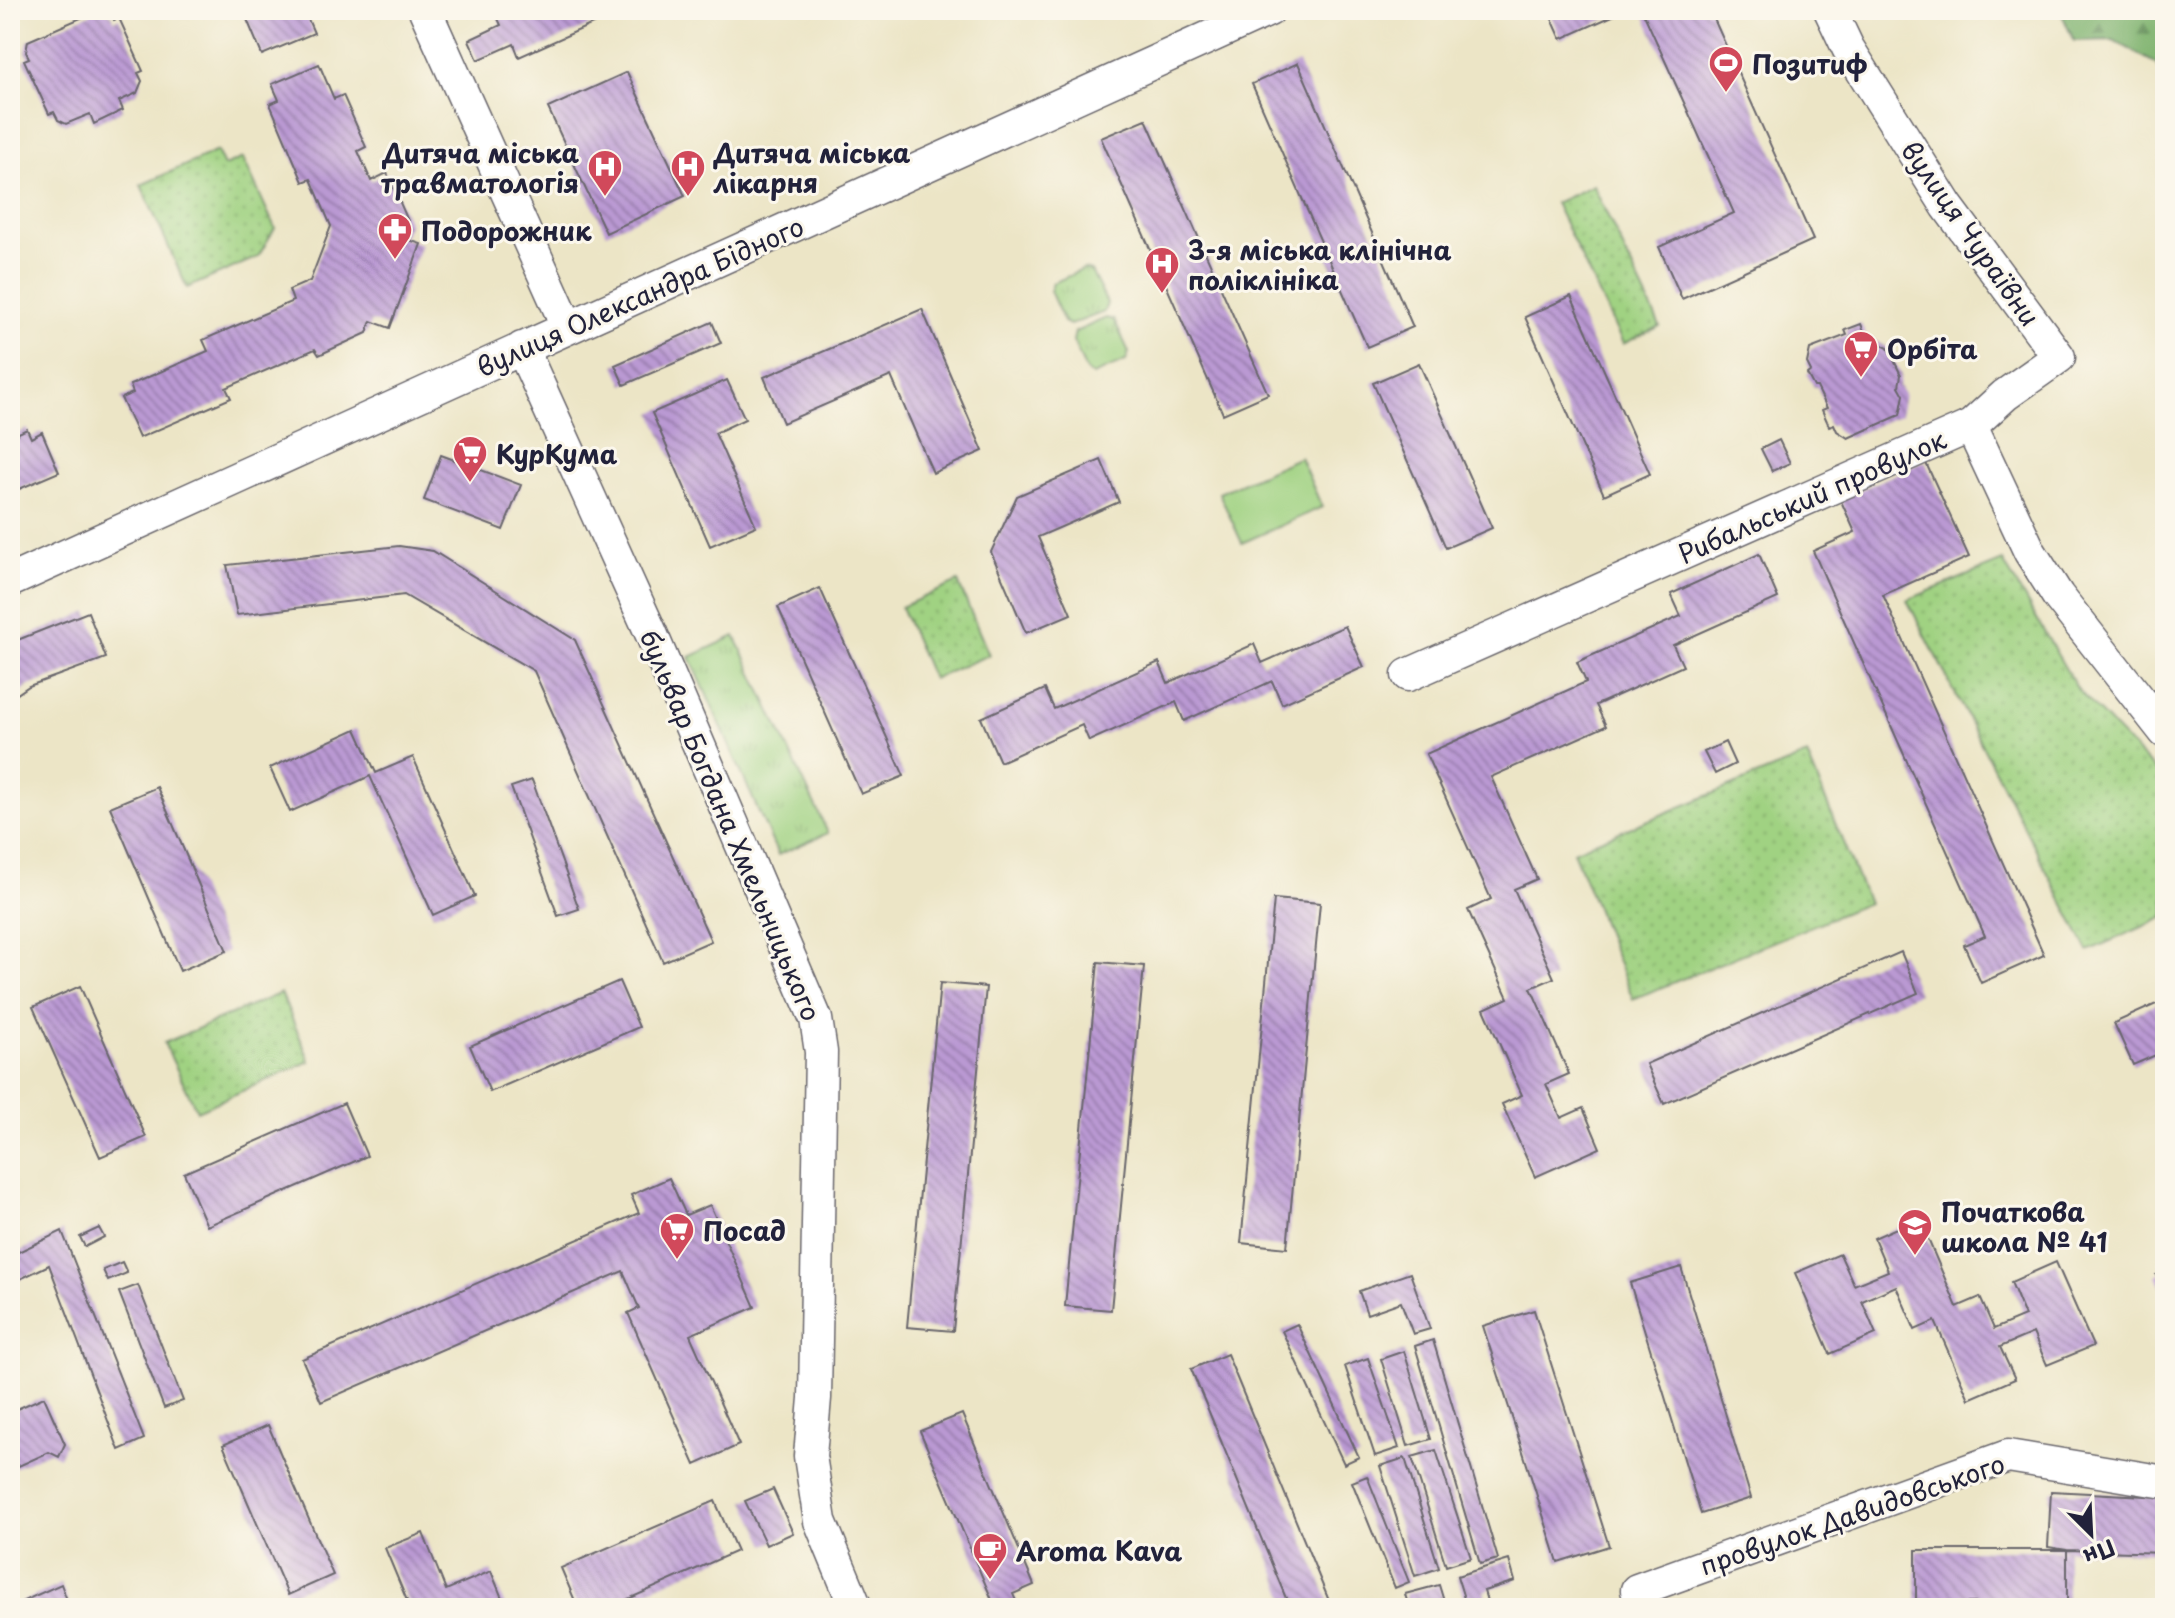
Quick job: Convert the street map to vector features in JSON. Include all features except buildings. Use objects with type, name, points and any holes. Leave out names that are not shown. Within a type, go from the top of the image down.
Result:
[{"type":"street","points":[[425,10],[568,328]]},
{"type":"street","name":"вулиця Олександра Бідного","points":[[10,581],[1269,10]]},
{"type":"street","name":"вулиця Чураївни","points":[[1830,10],[1848,48],[1947,206],[2059,357],[2005,395],[1971,426]]},
{"type":"street","name":"бульвар Богдана Хмельницького","points":[[522,348],[651,633],[816,1019],[821,1052],[815,1398],[810,1456],[820,1521],[856,1608]]},
{"type":"street","name":"Рибальський провулок","points":[[1408,675],[1971,426],[2030,552],[2058,596],[2165,732]]},
{"type":"street","name":"провулок Давидовського","points":[[1637,1590],[2008,1456],[2165,1482]]},
{"type":"green space","points":[[2060,10],[2165,10],[2165,81],[2156,64],[2113,40],[2074,41]]},
{"type":"green space","points":[[217,151],[224,166],[243,158],[275,228],[258,257],[187,288],[141,185]]},
{"type":"green space","points":[[1593,185],[1660,326],[1623,344],[1555,203]]},
{"type":"green space","points":[[1084,269],[1091,271],[1107,303],[1104,312],[1070,325],[1064,322],[1050,291],[1053,283]]},
{"type":"green space","points":[[1106,318],[1114,320],[1129,352],[1126,361],[1093,375],[1086,371],[1073,341],[1075,332]]},
{"type":"green space","points":[[1300,457],[1322,507],[1242,543],[1219,493]]},
{"type":"green space","points":[[2003,561],[2078,690],[2165,781],[2165,917],[2088,951],[1907,600]]},
{"type":"green space","points":[[958,582],[989,655],[932,679],[901,607]]},
{"type":"green space","points":[[735,636],[828,833],[778,855],[690,657]]},
{"type":"green space","points":[[1807,755],[1868,903],[1633,999],[1573,851]]},
{"type":"green space","points":[[281,993],[310,1061],[197,1111],[164,1043]]},
{"type":"place","name":"Позитиф","points":[[1726,94]]},
{"type":"place","name":"Дитяча міська травматологія","points":[[605,198]]},
{"type":"place","name":"Дитяча міська лікарня","points":[[688,198]]},
{"type":"place","name":"Подорожник","points":[[395,261]]},
{"type":"place","name":"3-я міська клінічна поліклініка","points":[[1162,295]]},
{"type":"place","name":"Орбіта","points":[[1861,379]]},
{"type":"place","name":"КурКума","points":[[470,484]]},
{"type":"place","name":"Початкова школа № 41","points":[[1915,1257]]},
{"type":"place","name":"Посад","points":[[677,1261]]},
{"type":"place","name":"Aroma Kava","points":[[990,1581]]}]
